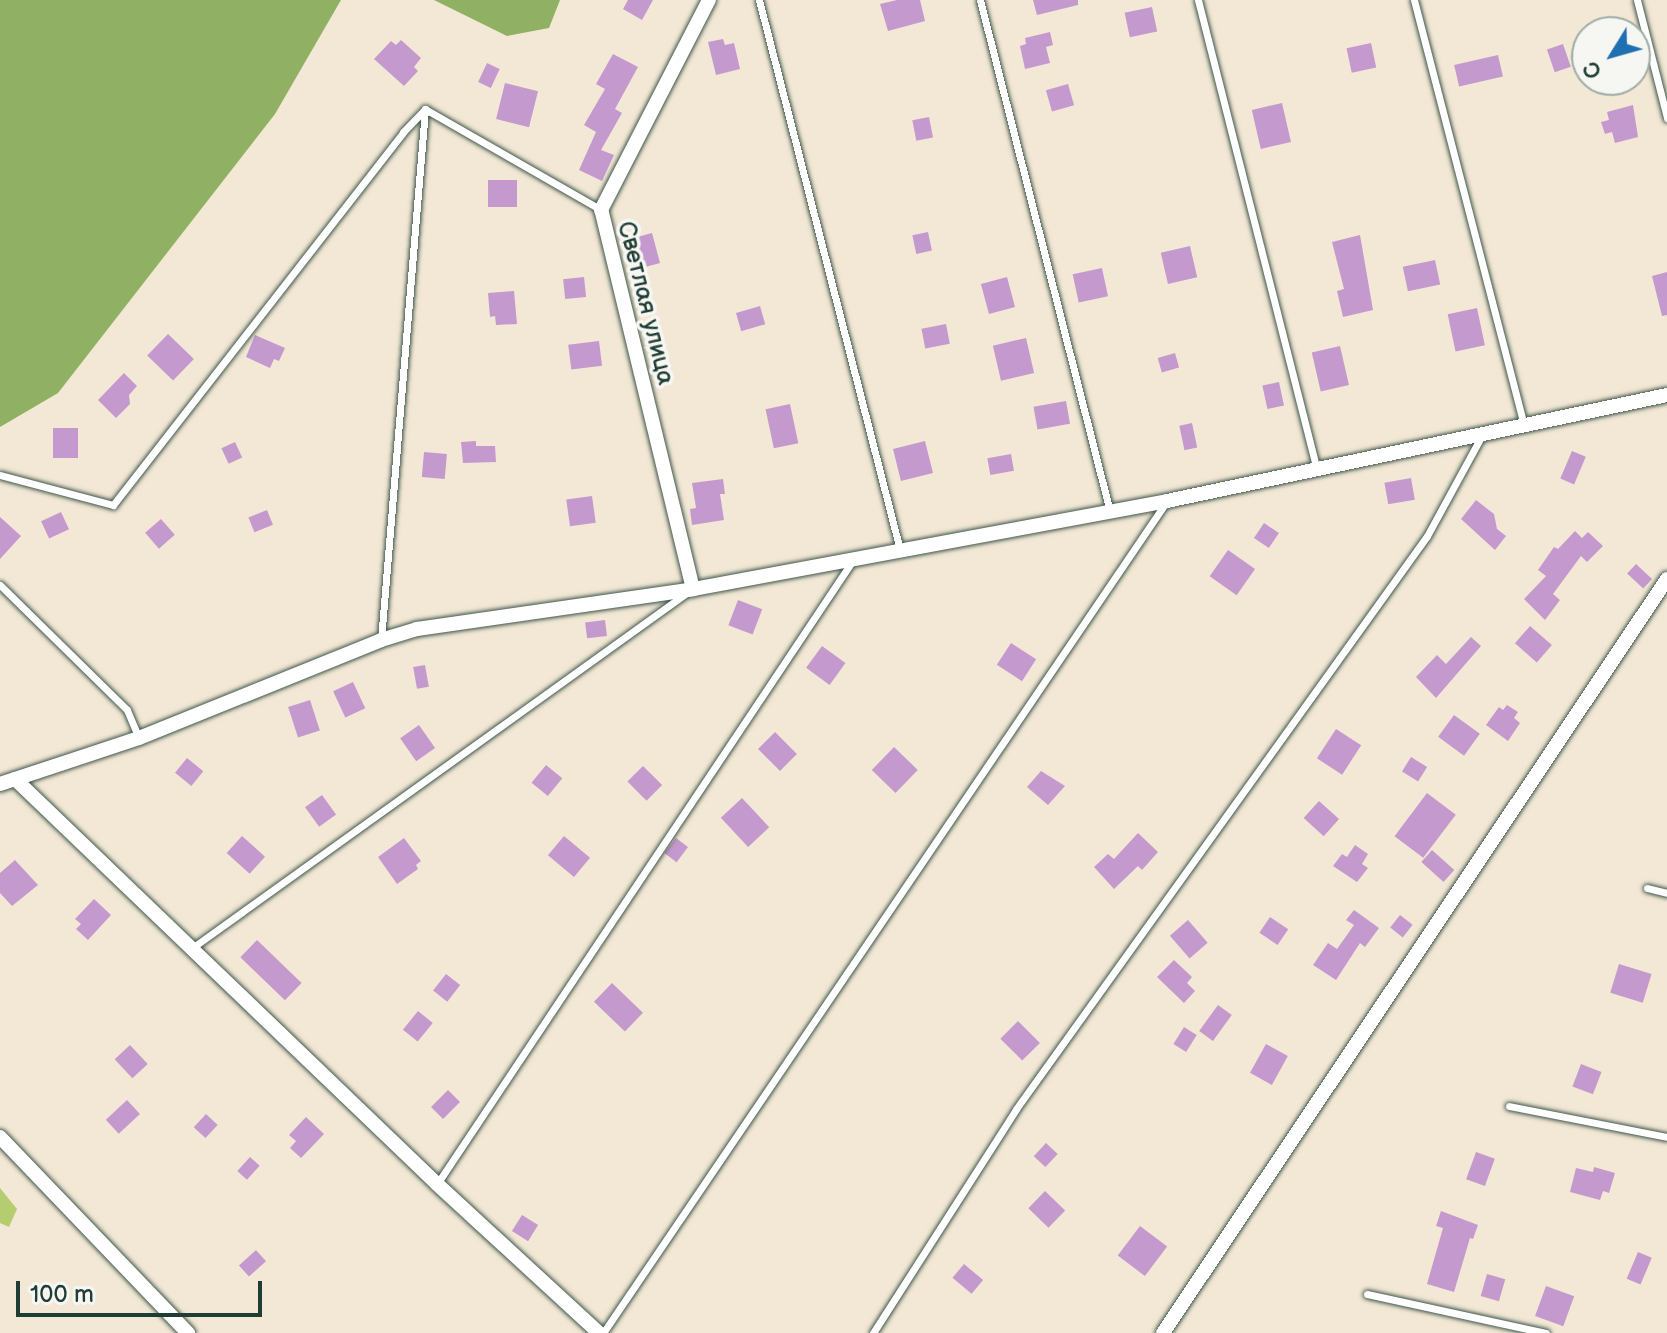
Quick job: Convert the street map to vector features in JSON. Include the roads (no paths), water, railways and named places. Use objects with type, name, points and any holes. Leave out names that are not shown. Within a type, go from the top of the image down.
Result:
[{"type":"street","name":"Светлая улица","points":[[693,589],[601,210],[709,0]]},
{"type":"street","points":[[0,784],[139,738],[381,640],[417,629],[693,589],[1110,512],[1667,395]]},
{"type":"street","points":[[1163,1333],[1667,579]]},
{"type":"street","points":[[15,779],[437,1184],[601,1333]]},
{"type":"street","points":[[0,1137],[188,1333]]},
{"type":"lane","points":[[759,0],[900,550]]},
{"type":"lane","points":[[980,0],[1110,512]]},
{"type":"lane","points":[[1198,0],[1317,469]]},
{"type":"lane","points":[[1414,0],[1524,426]]},
{"type":"lane","points":[[1637,0],[1667,118]]},
{"type":"lane","points":[[425,109],[601,210]]},
{"type":"lane","points":[[0,475],[113,505],[403,132],[425,109]]},
{"type":"lane","points":[[381,640],[425,109]]},
{"type":"lane","points":[[873,1333],[1016,1109],[1427,536],[1483,434]]},
{"type":"lane","points":[[601,1333],[1167,501]]},
{"type":"lane","points":[[437,1184],[855,558]]},
{"type":"lane","points":[[0,585],[127,710],[139,738]]},
{"type":"lane","points":[[192,948],[693,589]]},
{"type":"lane","points":[[1647,888],[1667,893]]},
{"type":"lane","points":[[1509,1106],[1667,1137]]},
{"type":"lane","points":[[1367,1294],[1546,1333]]}]
